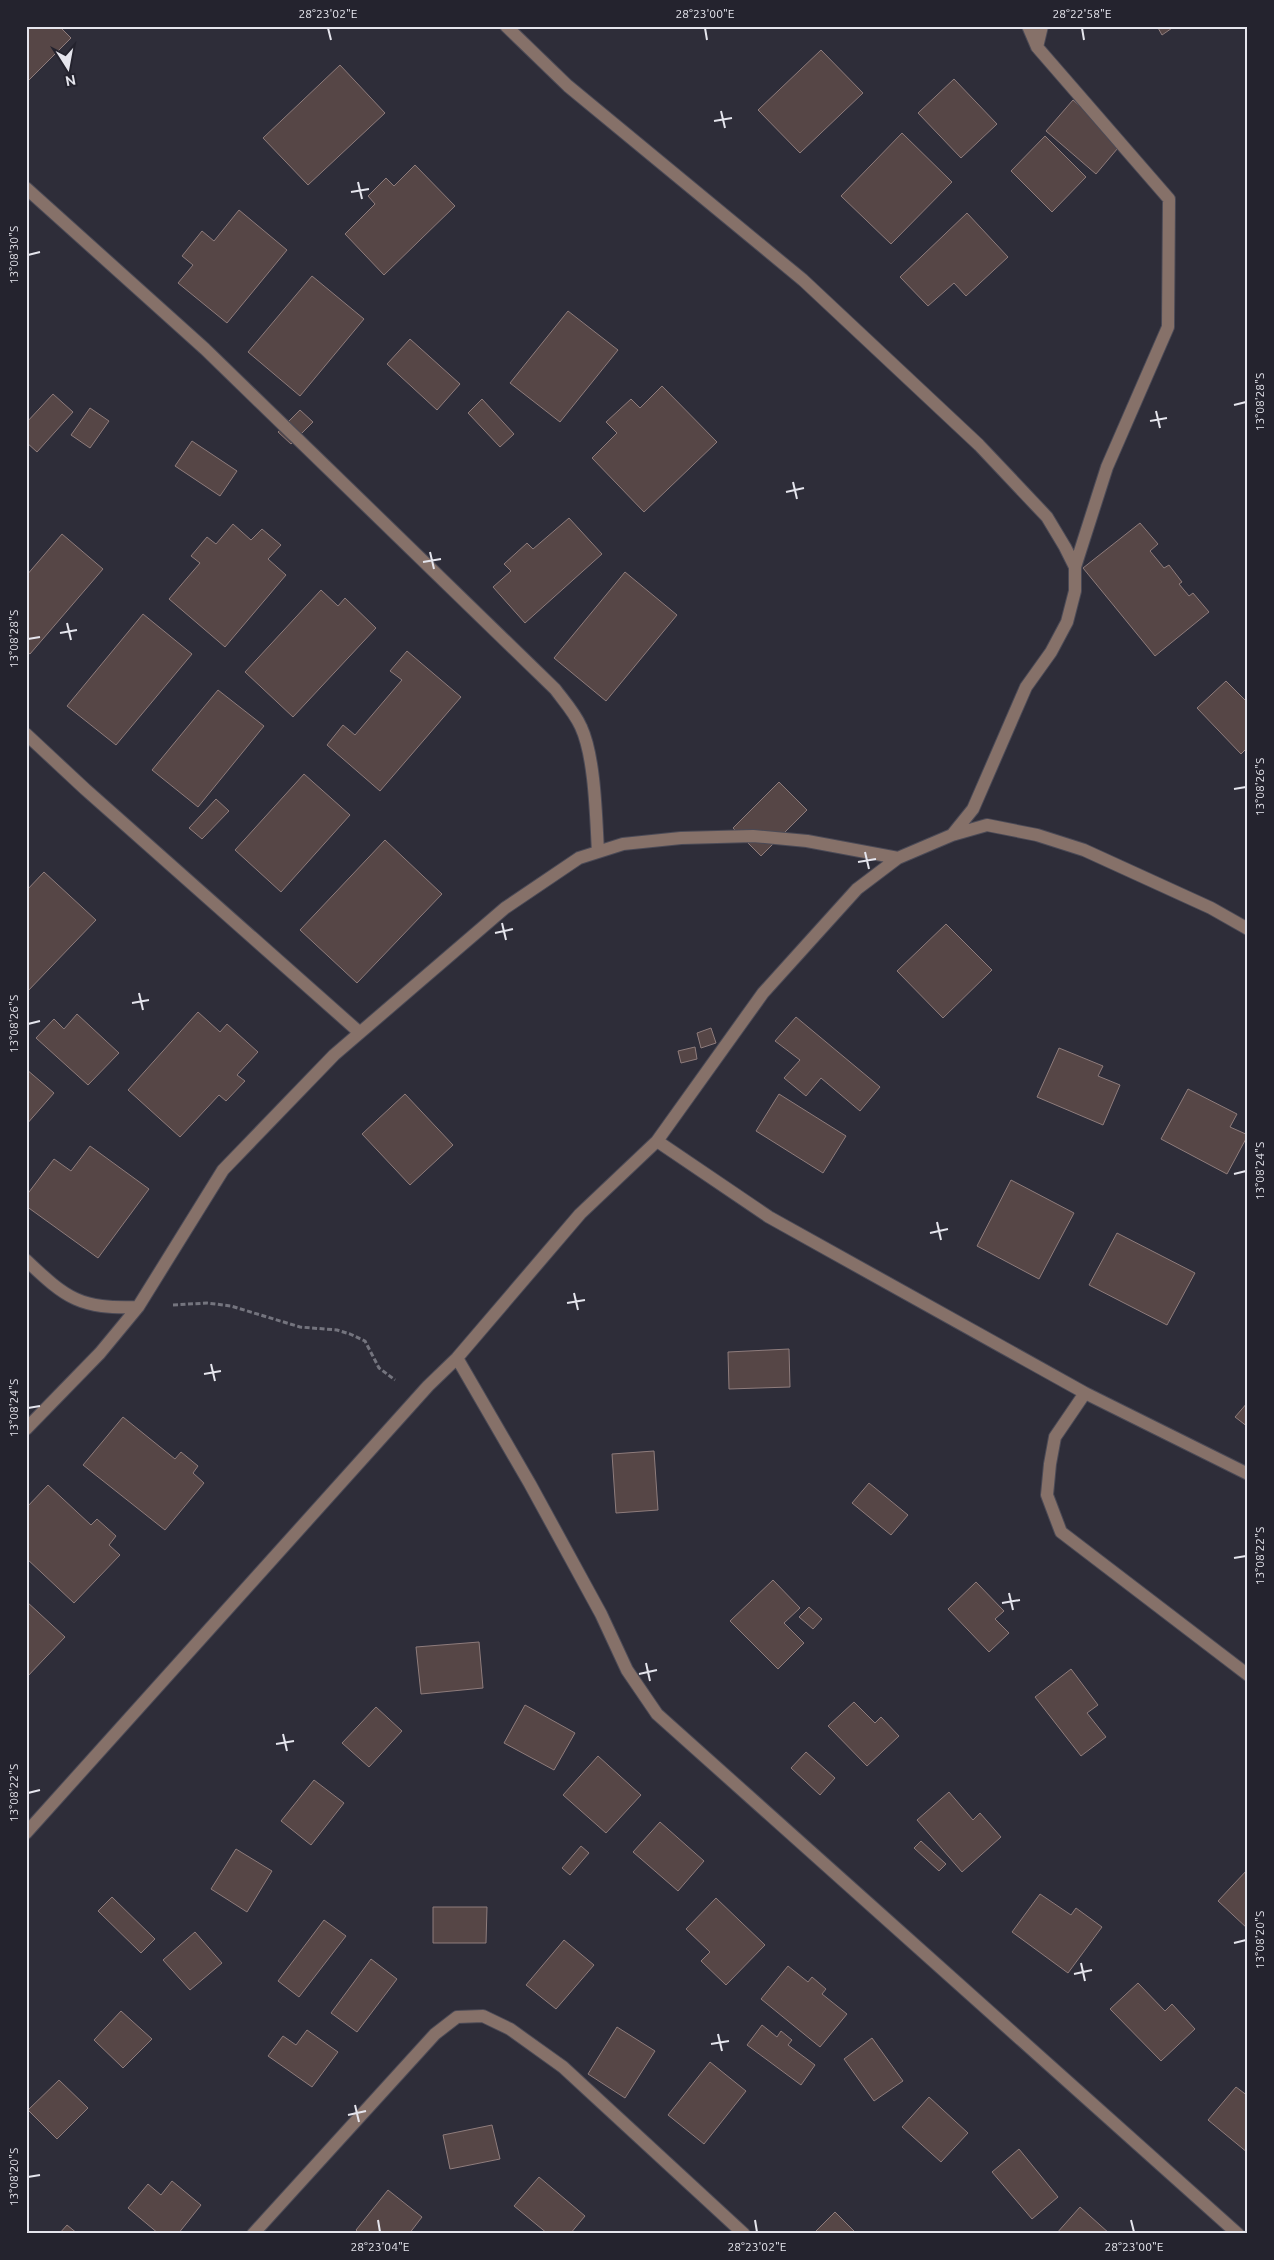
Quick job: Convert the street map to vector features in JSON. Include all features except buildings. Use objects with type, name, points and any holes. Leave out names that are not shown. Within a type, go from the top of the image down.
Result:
[{"type":"street","points":[[506,26],[568,86],[803,280],[979,445],[1047,517],[1075,567]]},
{"type":"street","points":[[952,836],[973,809],[1026,687],[1051,652],[1067,622],[1075,591],[1075,567],[1107,467],[1168,327],[1169,199],[1037,47],[1028,26]]},
{"type":"street","points":[[1037,47],[1042,26]]},
{"type":"street","points":[[26,188],[205,349],[554,689],[571,709],[582,728],[592,779],[598,852]]},
{"type":"street","points":[[26,734],[85,790],[359,1032]]},
{"type":"street","points":[[26,1833],[428,1386],[457,1358],[580,1214],[656,1141],[763,993],[857,889],[898,858],[952,836],[987,825],[1037,835],[1084,850],[1211,908],[1248,928]]},
{"type":"street","points":[[26,1429],[100,1353],[138,1307],[223,1170],[334,1054],[506,908],[579,858],[633,843],[681,838],[753,836],[807,841],[898,858]]},
{"type":"street","points":[[656,1141],[769,1217],[1085,1393],[1248,1474]]},
{"type":"street","points":[[26,1260],[53,1286],[82,1303],[109,1308],[138,1307]]},
{"type":"street","points":[[457,1358],[535,1493],[601,1614],[627,1670],[658,1714],[1238,2234]]},
{"type":"street","points":[[1085,1393],[1055,1437],[1050,1464],[1047,1494],[1061,1532],[1248,1675]]},
{"type":"street","points":[[253,2234],[435,2034],[456,2017],[484,2016],[510,2028],[563,2068],[744,2234]]},
{"type":"path","points":[[138,1307],[207,1303],[231,1306],[300,1327],[343,1332],[365,1340],[379,1368],[386,1375],[395,1380],[428,1386]]}]
